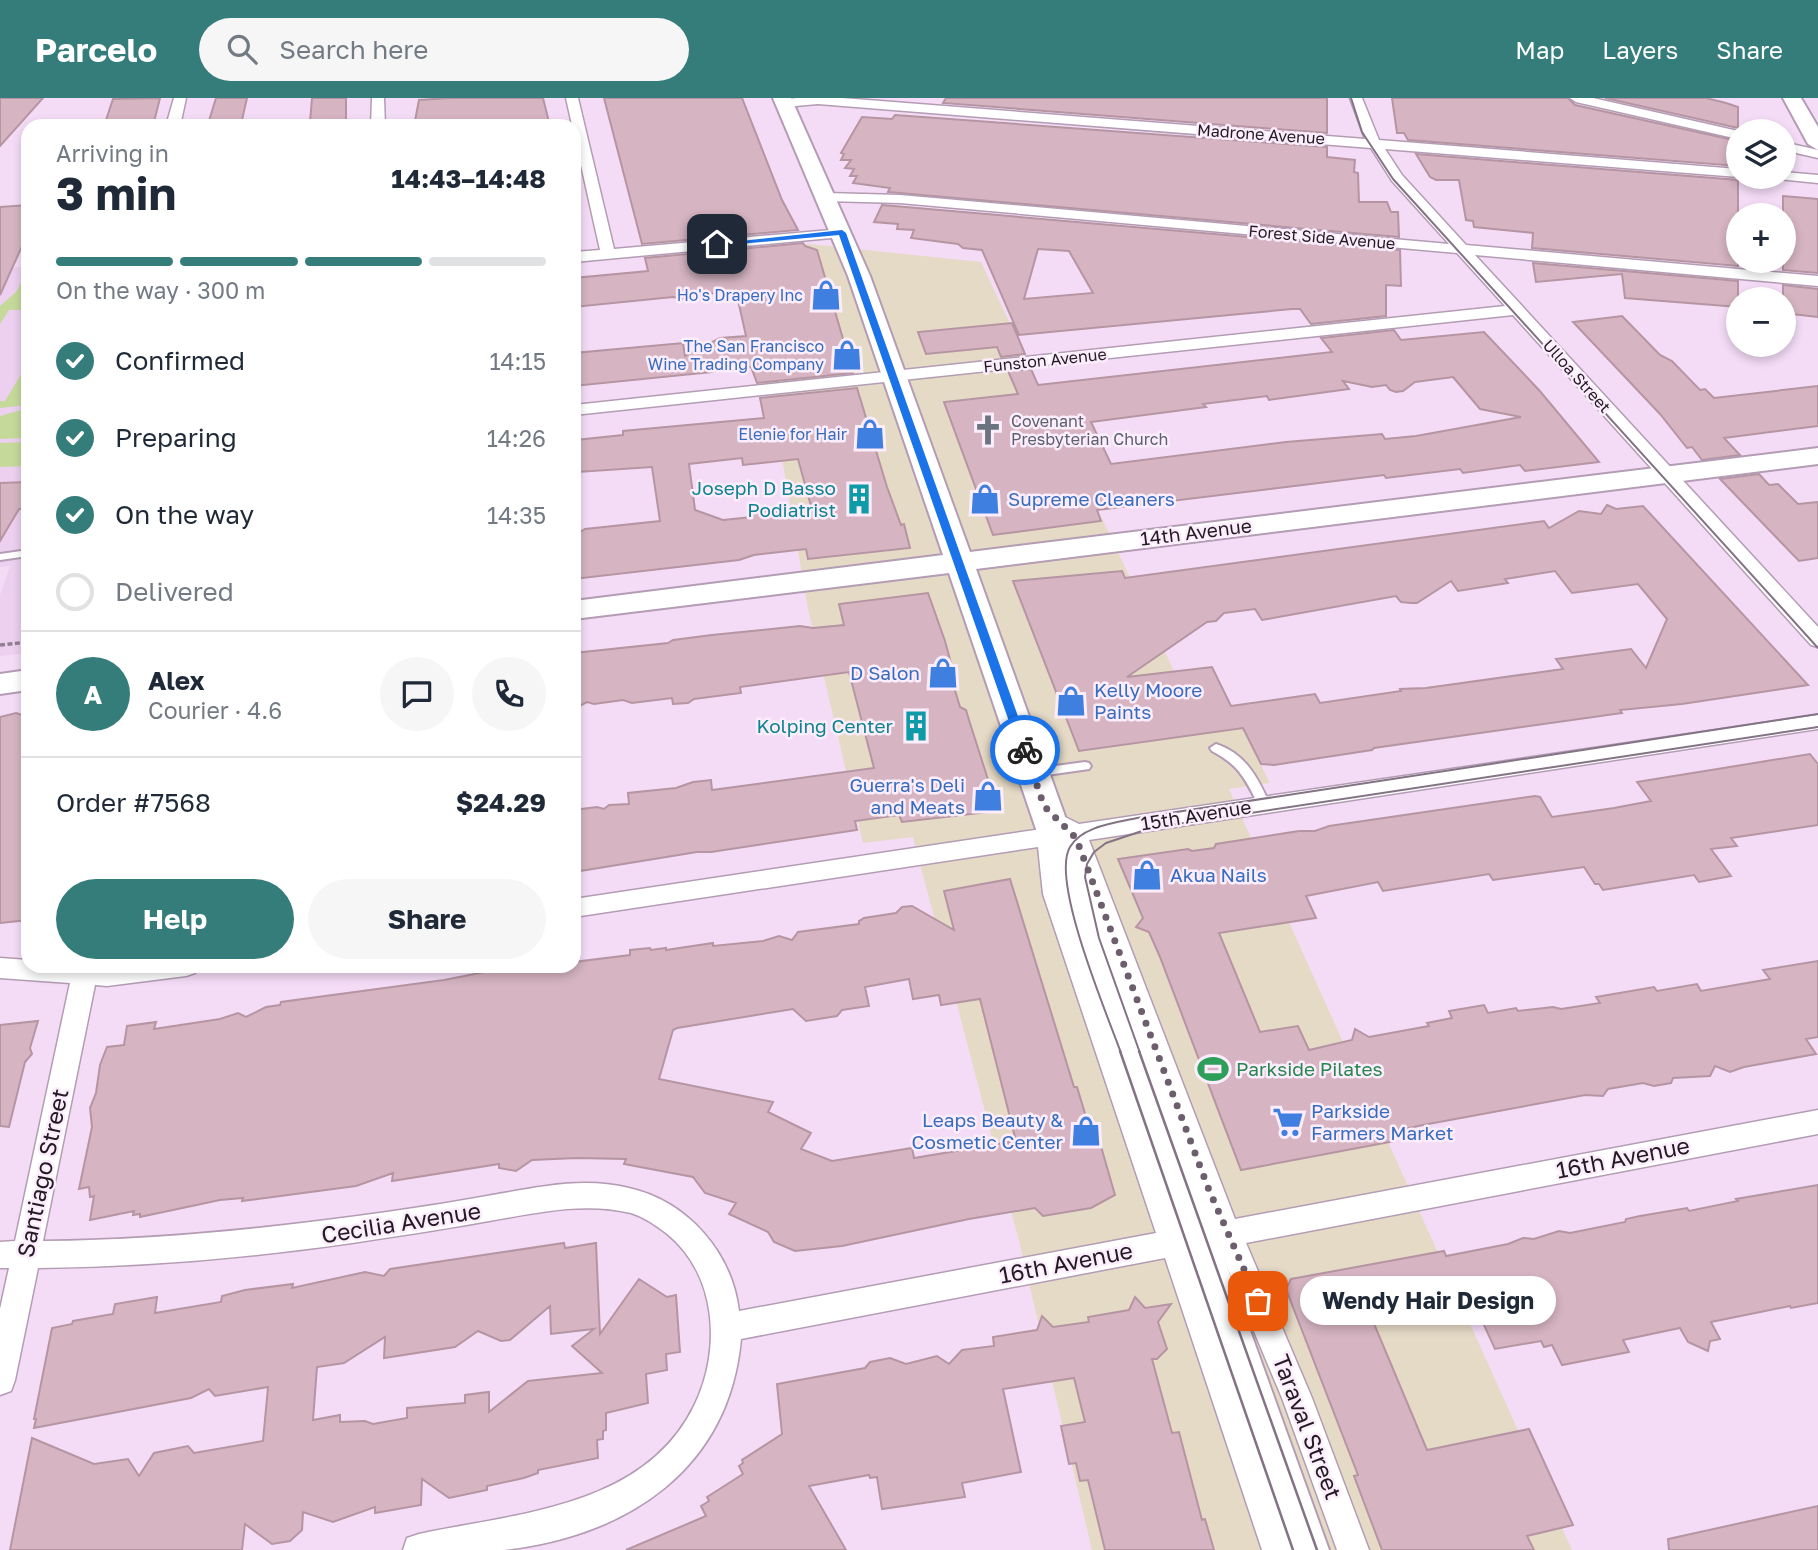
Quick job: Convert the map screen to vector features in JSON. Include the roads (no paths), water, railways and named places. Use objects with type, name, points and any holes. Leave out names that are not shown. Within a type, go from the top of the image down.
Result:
[{"type":"street","points":[[175,119],[180,98]]},
{"type":"street","points":[[377,98],[378,119]]},
{"type":"street","points":[[572,98],[577,119]]},
{"type":"street","name":"Ulloa Street","points":[[1356,98],[1373,144],[1398,178],[1818,640]]},
{"type":"street","points":[[1576,98],[1726,132]]},
{"type":"street","points":[[1792,98],[1818,144]]},
{"type":"street","name":"Madrone Avenue","points":[[783,101],[818,100],[1726,172]]},
{"type":"street","name":"Taraval Street","points":[[783,101],[842,233],[894,376],[1033,773],[1056,828],[1305,1550]]},
{"type":"street","points":[[581,137],[608,254]]},
{"type":"street","points":[[1796,149],[1818,154]]},
{"type":"street","points":[[1796,177],[1818,179]]},
{"type":"street","name":"Forest Side Avenue","points":[[826,197],[900,199],[1818,281]]},
{"type":"street","points":[[581,256],[842,233]]},
{"type":"street","name":"Funston Avenue","points":[[581,409],[1516,310]]},
{"type":"street","name":"14th Avenue","points":[[581,609],[1818,456]]},
{"type":"street","points":[[0,684],[21,681]]},
{"type":"street","name":"15th Avenue","points":[[581,907],[1056,828],[1264,805],[1818,722]]},
{"type":"street","points":[[0,968],[21,969]]},
{"type":"street","name":"Santiago Street","points":[[0,1380],[13,1255],[84,973]]},
{"type":"street","points":[[114,973],[136,973]]},
{"type":"street","name":"16th Avenue","points":[[729,1327],[1818,1122]]},
{"type":"street","name":"Cecilia Avenue","points":[[13,1255],[96,1255],[226,1247],[355,1232],[553,1197],[615,1197],[644,1205],[670,1219],[691,1237],[708,1260],[721,1292],[729,1327]]},
{"type":"street","name":"Taraval Street","points":[[1199,1238],[1278,1550]]},
{"type":"street","name":"Taraval Street","points":[[1199,1238],[1297,1398],[1353,1550]]},
{"type":"street","points":[[419,1550],[560,1520],[594,1510],[628,1496],[660,1473],[686,1446],[705,1417],[719,1384],[729,1327]]},
{"type":"lane","points":[[0,557],[21,554]]},
{"type":"lane","points":[[1216,748],[1232,755],[1242,764],[1264,805]]},
{"type":"lane","points":[[1033,773],[1085,766]]},
{"type":"tram line","points":[[1351,98],[1362,132],[1393,179],[1818,648]]},
{"type":"tram line","points":[[1121,1053],[1083,948],[1068,888],[1066,864],[1070,847],[1082,834],[1137,818],[1818,714]]},
{"type":"tram line","points":[[1140,1053],[1099,938],[1085,877],[1087,864],[1094,852],[1106,843],[1151,828],[1818,727]]},
{"type":"tram line","points":[[1120,1051],[1293,1550]]},
{"type":"tram line","points":[[1139,1051],[1317,1550]]},
{"type":"place","name":"Ho's Drapery Inc","points":[[826,295]]},
{"type":"place","name":"The San Francisco Wine Trading Company","points":[[847,355]]},
{"type":"place","name":"Covenant Presbyterian Church","points":[[988,430]]},
{"type":"place","name":"Elenie for Hair","points":[[870,434]]},
{"type":"place","name":"Joseph D Basso Podiatrist","points":[[859,499]]},
{"type":"place","name":"Supreme Cleaners","points":[[985,499]]},
{"type":"place","name":"D Salon","points":[[943,673]]},
{"type":"place","name":"Kelly Moore Paints","points":[[1071,701]]},
{"type":"place","name":"Kolping Center","points":[[916,726]]},
{"type":"place","name":"Guerra's Deli and Meats","points":[[988,796]]},
{"type":"place","name":"Akua Nails","points":[[1147,875]]},
{"type":"place","name":"Parkside Pilates","points":[[1213,1069]]},
{"type":"place","name":"Parkside Farmers Market","points":[[1288,1122]]},
{"type":"place","name":"Leaps Beauty & Cosmetic Center","points":[[1086,1131]]},
{"type":"place","name":"Wendy Hair Design","points":[[1258,1301]]}]
